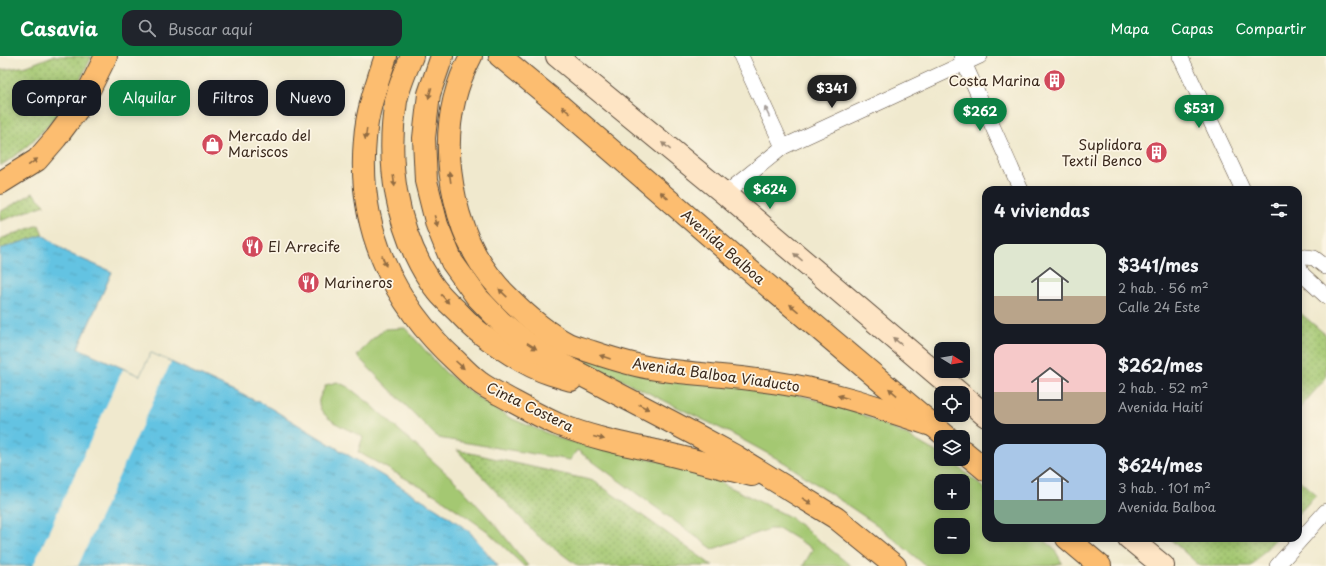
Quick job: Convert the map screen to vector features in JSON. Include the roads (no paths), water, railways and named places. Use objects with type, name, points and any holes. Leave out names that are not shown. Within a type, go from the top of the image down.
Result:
[{"type":"highway","points":[[1,183],[37,160],[56,138],[83,102],[106,56]]},
{"type":"highway","name":"Cinta Costera","points":[[386,56],[369,112],[365,137],[364,183],[368,207],[376,240],[388,271],[402,298],[424,328],[444,350],[479,382],[517,404],[558,424],[593,436],[774,480]]},
{"type":"highway","points":[[412,56],[404,73],[396,101],[391,151],[394,181],[402,219],[415,254],[430,282],[479,333],[527,364],[550,374],[609,390]]},
{"type":"highway","points":[[442,56],[429,94],[424,138],[426,181],[437,225],[452,262],[476,297],[501,322],[527,343],[546,355],[609,390]]},
{"type":"highway","name":"Avenida Balboa Viaducto","points":[[471,56],[465,67],[454,100],[448,137],[450,176],[459,217],[477,259],[497,287],[531,320],[568,344],[612,359],[656,369],[778,383],[823,391],[878,407],[935,430]]},
{"type":"highway","name":"Avenida Balboa","points":[[500,56],[558,104],[746,268],[938,430]]},
{"type":"highway","name":"Cinta Costera","points":[[609,390],[700,437],[836,518],[896,566]]},
{"type":"highway","points":[[970,457],[982,467]]},
{"type":"highway","points":[[1072,542],[1100,566]]},
{"type":"main road","points":[[557,56],[724,194],[951,386]]},
{"type":"main road","points":[[970,402],[982,413]]},
{"type":"main road","points":[[1134,542],[1163,566]]},
{"type":"street","points":[[741,56],[783,147]]},
{"type":"street","points":[[724,194],[783,147],[962,60],[980,56]]},
{"type":"street","points":[[1180,56],[1241,186]]},
{"type":"street","points":[[962,60],[1019,186]]},
{"type":"street","points":[[1302,256],[1314,258],[1326,267]]},
{"type":"street","points":[[1302,274],[1326,296]]},
{"type":"street","points":[[1302,538],[1326,511]]},
{"type":"street","points":[[1277,566],[1298,542]]},
{"type":"water","points":[[43,235],[70,254],[112,272],[78,348],[140,376],[151,353],[267,406],[436,508],[469,531],[498,566],[0,566],[0,249]]},
{"type":"place","name":"Costa Marina","points":[[1055,81]]},
{"type":"place","name":"Mercado del Mariscos","points":[[212,144]]},
{"type":"place","name":"Suplidora Textil Benco","points":[[1157,153]]},
{"type":"place","name":"El Arrecife","points":[[252,247]]},
{"type":"place","name":"Marineros","points":[[309,283]]}]
